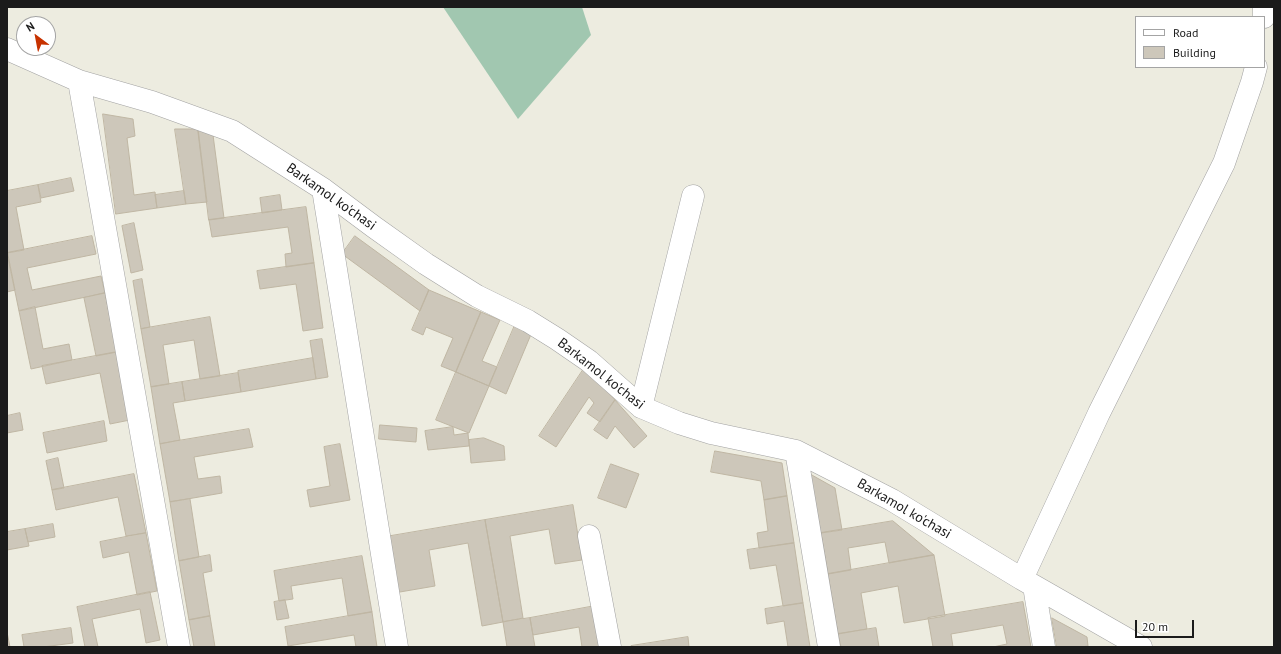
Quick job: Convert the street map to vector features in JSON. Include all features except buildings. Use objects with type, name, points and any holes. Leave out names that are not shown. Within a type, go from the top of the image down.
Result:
[{"type":"street","name":"Barkamol ko'chasi","points":[[7,49],[79,81],[152,102],[232,131],[324,189],[374,228],[426,264],[476,296],[528,321],[557,339],[589,361],[641,407],[679,423],[711,433],[796,451],[892,500],[1028,583],[1141,647]]},
{"type":"street","points":[[1044,647],[1028,583],[1099,413],[1224,163],[1256,68]]},
{"type":"street","points":[[79,81],[179,647]]},
{"type":"street","points":[[324,189],[397,647]]},
{"type":"street","points":[[641,407],[693,196]]},
{"type":"street","points":[[796,451],[829,647]]},
{"type":"street","points":[[590,536],[610,647]]},
{"type":"green space","points":[[443,7],[582,7],[591,35],[518,119]]}]
